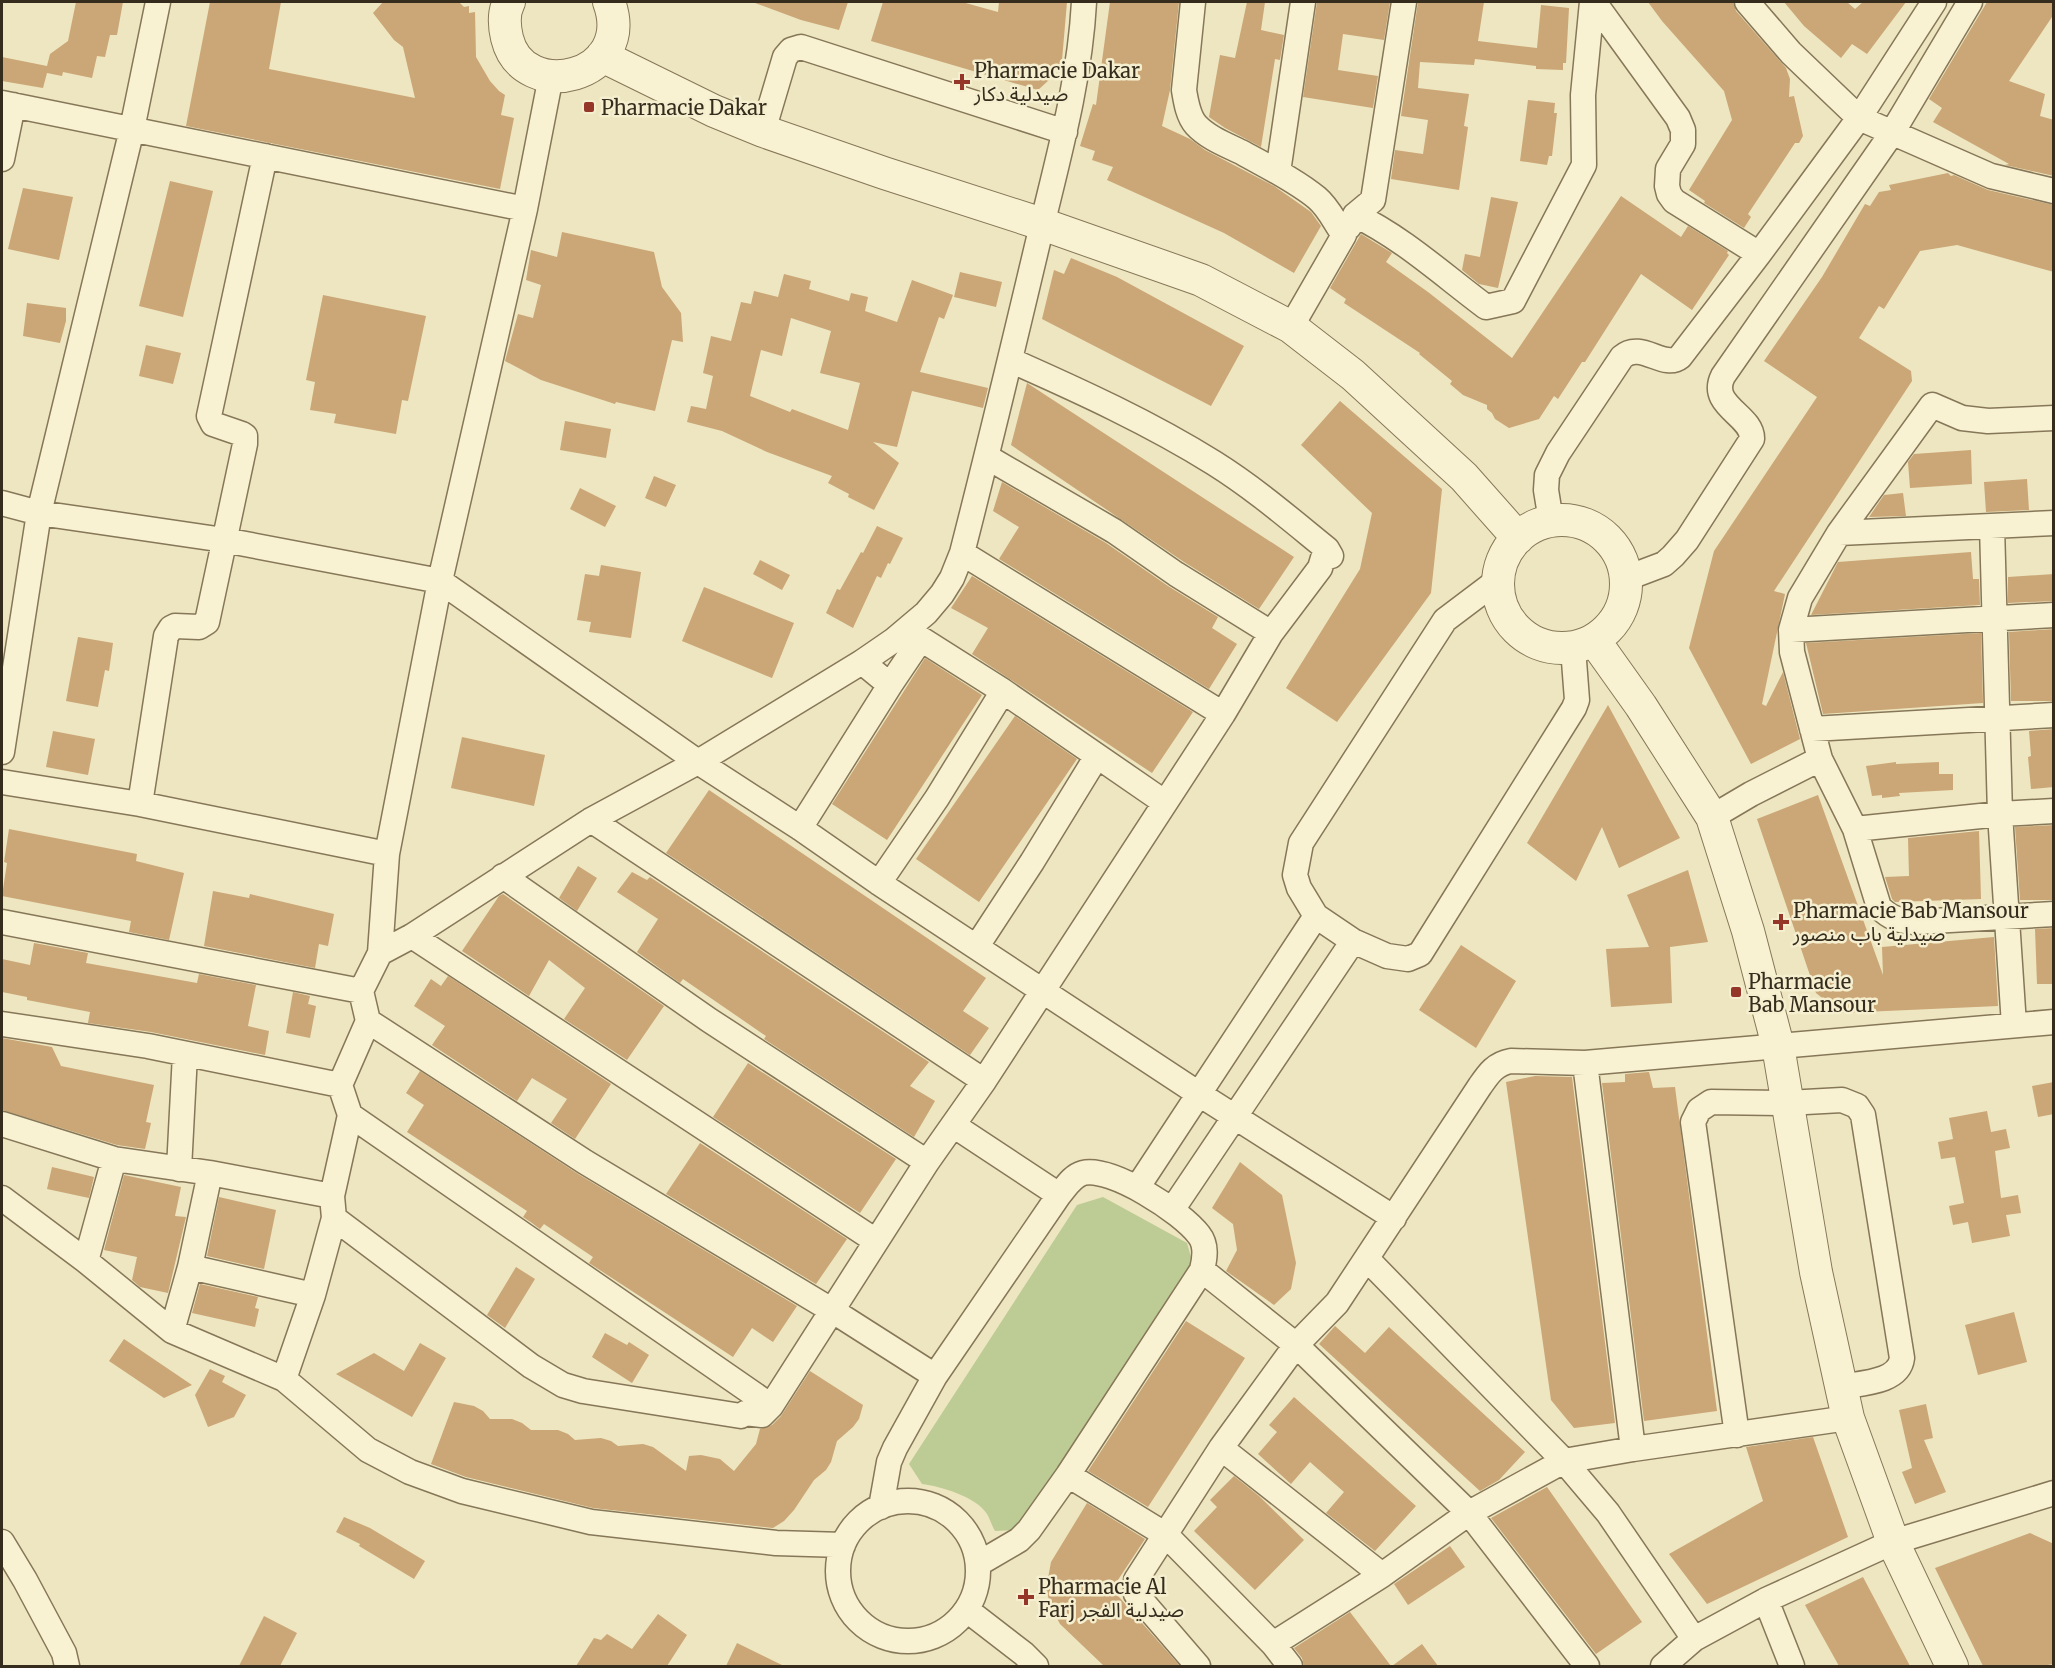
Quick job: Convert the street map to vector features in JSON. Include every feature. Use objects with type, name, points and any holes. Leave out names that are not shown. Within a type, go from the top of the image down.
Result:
[{"type":"street","points":[[2,752],[39,513],[132,129],[158,2]]},
{"type":"street","points":[[508,2],[504,25],[508,43],[519,59],[534,70],[551,76],[579,73],[592,66],[602,56],[610,42],[614,27],[613,12],[609,2]]},
{"type":"street","points":[[380,953],[411,936],[591,820],[698,762],[862,662],[894,640],[926,613],[942,594],[952,578],[962,553],[1065,132],[1082,45],[1084,2]]},
{"type":"street","points":[[1193,2],[1184,90],[1195,124],[1210,136],[1278,172],[1318,199],[1331,213],[1334,222],[1350,225],[1370,222],[1408,247],[1485,307],[1513,301],[1584,165],[1583,95],[1593,2]]},
{"type":"street","points":[[1278,172],[1303,2]]},
{"type":"street","points":[[1291,327],[1350,225],[1373,200],[1404,2]]},
{"type":"street","points":[[1593,2],[1678,118],[1683,130],[1683,144],[1668,169],[1666,178],[1666,186],[1674,201],[1760,254]]},
{"type":"street","points":[[1747,2],[1791,53],[1859,118],[1991,176],[2054,191]]},
{"type":"street","points":[[1551,521],[1546,490],[1547,475],[1558,453],[1622,357],[1636,351],[1670,361],[1677,360],[1760,254],[1859,118],[1934,2]]},
{"type":"street","points":[[1627,578],[1664,564],[1688,540],[1752,439],[1748,427],[1722,397],[1719,384],[1892,133],[1970,2]]},
{"type":"street","points":[[763,131],[785,57],[791,50],[801,47],[1065,132]]},
{"type":"street","points":[[602,56],[714,111],[763,131],[1042,224],[1201,280],[1291,327],[1353,375],[1464,477],[1518,538]]},
{"type":"street","points":[[284,1379],[313,1295],[333,1207],[350,1114],[340,1085],[368,1021],[361,991],[380,953],[387,854],[440,581],[525,209],[551,76]]},
{"type":"street","points":[[2,159],[7,104],[525,209]]},
{"type":"street","points":[[140,804],[166,636],[175,626],[199,627],[207,622],[245,440],[242,434],[213,424],[209,416],[265,156]]},
{"type":"street","points":[[2,1124],[114,1159],[210,1173],[333,1207],[531,1366],[563,1384],[583,1391],[741,1416],[745,1413],[762,1415],[771,1406],[927,1162],[984,1081],[1223,714],[1271,633],[1320,568],[1323,558],[1331,556],[1327,549],[1216,464],[1173,439],[1010,360]]},
{"type":"street","points":[[2054,418],[1988,421],[1962,418],[1932,405],[1839,533],[1800,598],[1791,630],[1792,652],[1820,759],[1855,828],[1879,907],[1896,920],[1915,922],[2054,914]]},
{"type":"street","points":[[987,457],[1114,531],[1176,574],[1271,633]]},
{"type":"street","points":[[2,503],[39,513],[224,540],[440,581],[698,762],[800,828],[879,883],[1199,1094],[1394,1218]]},
{"type":"street","points":[[1551,521],[1572,521],[1592,527],[1609,540],[1621,557],[1627,578],[1626,596],[1620,614],[1609,631],[1584,644],[1554,648],[1535,643],[1519,632],[1507,617],[1499,599],[1498,580],[1501,564],[1508,550],[1518,538],[1533,527],[1551,521]]},
{"type":"street","points":[[1839,533],[2054,523]]},
{"type":"street","points":[[1992,526],[2000,814],[2014,1025]]},
{"type":"street","points":[[962,553],[1223,714]]},
{"type":"street","points":[[1498,580],[1445,620],[1301,843],[1295,875],[1299,888],[1316,916],[1353,941],[1387,956],[1408,959],[1420,954],[1574,708],[1584,644]]},
{"type":"street","points":[[1791,630],[2054,615]]},
{"type":"street","points":[[894,640],[921,639],[1003,691],[1164,802]]},
{"type":"street","points":[[800,828],[921,639]]},
{"type":"street","points":[[1584,644],[1641,706],[1712,817],[1749,931],[1778,1046],[1816,1272],[1848,1418],[1893,1542],[1952,1666]]},
{"type":"street","points":[[862,662],[890,685]]},
{"type":"street","points":[[879,883],[937,798],[1003,691]]},
{"type":"street","points":[[1812,729],[2054,715]]},
{"type":"street","points":[[977,946],[1097,756]]},
{"type":"street","points":[[1712,817],[1751,794],[1820,759]]},
{"type":"street","points":[[2,782],[140,804],[387,854]]},
{"type":"street","points":[[1855,828],[2054,811]]},
{"type":"street","points":[[591,820],[984,1081]]},
{"type":"street","points":[[503,876],[709,1020],[927,1162]]},
{"type":"street","points":[[1137,1188],[1316,916]]},
{"type":"street","points":[[2,921],[361,991]]},
{"type":"street","points":[[411,936],[876,1241]]},
{"type":"street","points":[[1172,1210],[1353,941]]},
{"type":"street","points":[[368,1021],[585,1162],[833,1311],[935,1376]]},
{"type":"street","points":[[1198,1666],[1136,1594],[1136,1580],[1221,1448],[1296,1345],[1337,1303],[1480,1086],[1490,1072],[1500,1064],[1511,1061],[1585,1063],[2054,1022]]},
{"type":"street","points":[[2,1024],[185,1054],[340,1085]]},
{"type":"street","points":[[179,1169],[185,1054]]},
{"type":"street","points":[[1585,1063],[1633,1449]]},
{"type":"street","points":[[1737,1435],[1693,1122],[1699,1110],[1711,1102],[1787,1103],[1842,1100],[1857,1106],[1863,1115],[1902,1358],[1897,1371],[1889,1377],[1840,1387]]},
{"type":"street","points":[[350,1114],[771,1406]]},
{"type":"street","points":[[953,1125],[1059,1195]]},
{"type":"street","points":[[86,1261],[114,1159]]},
{"type":"street","points":[[172,1331],[190,1267],[210,1173]]},
{"type":"street","points":[[881,1507],[892,1455],[935,1376],[1059,1195],[1075,1176],[1085,1173],[1103,1174],[1137,1188],[1172,1210],[1199,1235],[1204,1247],[1205,1259],[1202,1270],[1068,1475],[1019,1540],[978,1564]]},
{"type":"street","points":[[2,1198],[86,1261],[172,1331],[284,1379],[368,1450],[410,1472],[462,1491],[591,1522],[776,1543],[843,1545]]},
{"type":"street","points":[[1367,1259],[1564,1461],[1608,1513],[1694,1640]]},
{"type":"street","points":[[190,1267],[313,1295]]},
{"type":"street","points":[[1202,1270],[1296,1345],[1469,1514],[1587,1666]]},
{"type":"street","points":[[1273,1644],[1382,1575],[1469,1514],[1564,1461],[1848,1418]]},
{"type":"street","points":[[1221,1448],[1382,1575]]},
{"type":"street","points":[[1068,1475],[1166,1535],[1273,1644],[1290,1666]]},
{"type":"street","points":[[1664,1666],[1694,1640],[1766,1600],[1893,1542],[2054,1493]]},
{"type":"street","points":[[902,1502],[923,1503],[944,1511],[960,1525],[972,1543],[978,1564],[978,1580],[974,1596],[967,1610],[951,1627],[931,1638],[909,1641],[886,1638],[866,1627],[850,1611],[841,1590],[838,1567],[843,1545],[852,1529],[865,1516],[881,1507],[902,1502]]},
{"type":"street","points":[[2,1542],[64,1653],[67,1666]]},
{"type":"street","points":[[1766,1600],[1792,1666]]},
{"type":"street","points":[[967,1610],[1036,1666]]},
{"type":"green space","points":[[1103,1197],[1187,1243],[1193,1264],[1016,1530],[995,1531],[987,1514],[975,1502],[948,1490],[922,1484],[909,1464],[1077,1205]]},
{"type":"building","points":[[76,2],[123,2],[117,35],[110,35],[105,57],[97,56],[92,78],[63,72],[62,76],[47,73],[43,88],[2,81],[2,57],[47,66],[50,54],[68,41]]},
{"type":"building","points":[[210,2],[281,2],[269,69],[415,98],[403,47],[394,40],[373,13],[383,2],[459,2],[464,7],[469,6],[469,13],[475,12],[476,57],[490,81],[505,95],[501,115],[514,118],[500,189],[186,126]]},
{"type":"building","points":[[756,2],[848,2],[839,30],[801,20]]},
{"type":"building","points":[[883,2],[962,2],[998,12],[999,2],[1067,2],[1062,60],[1049,80],[1038,90],[871,41]]},
{"type":"building","points":[[1110,2],[1179,2],[1170,90],[1162,126],[1274,186],[1311,212],[1321,226],[1294,273],[1224,233],[1107,180],[1113,167],[1092,160],[1095,151],[1080,146],[1093,104],[1096,105]]},
{"type":"building","points":[[1247,2],[1265,2],[1261,30],[1284,35],[1280,60],[1275,59],[1261,147],[1209,117],[1220,55],[1235,58]]},
{"type":"building","points":[[1317,2],[1390,2],[1384,40],[1343,34],[1338,70],[1378,76],[1373,108],[1303,97]]},
{"type":"building","points":[[1418,2],[1484,2],[1478,41],[1537,48],[1541,5],[1569,8],[1566,63],[1563,63],[1563,70],[1536,69],[1536,66],[1475,59],[1474,65],[1420,62],[1418,88],[1469,94],[1464,126],[1468,127],[1459,190],[1391,179],[1395,150],[1423,154],[1428,120],[1401,116]]},
{"type":"building","points":[[1648,2],[1733,2],[1736,11],[1786,68],[1790,79],[1789,97],[1794,96],[1803,136],[1799,143],[1795,143],[1748,214],[1751,217],[1744,228],[1704,203],[1705,201],[1689,190],[1732,120],[1724,91]]},
{"type":"building","points":[[1784,2],[1847,2],[1855,9],[1863,2],[1906,2],[1867,54],[1852,44],[1841,58],[1804,26]]},
{"type":"building","points":[[1987,2],[2054,2],[2054,14],[2009,81],[2045,94],[2040,116],[2054,120],[2054,176],[2005,165],[2009,164],[1933,122],[1942,108],[1929,99]]},
{"type":"building","points":[[1528,100],[1555,103],[1554,113],[1557,113],[1552,156],[1549,156],[1547,165],[1520,161]]},
{"type":"building","points":[[1948,173],[1988,190],[2054,205],[2054,272],[1957,245],[1920,251],[1884,309],[1879,306],[1859,338],[1911,371],[1912,381],[1774,591],[1785,594],[1762,704],[1766,706],[1783,672],[1800,739],[1751,764],[1689,648],[1714,551],[1817,397],[1764,361],[1822,277],[1865,204],[1870,206],[1879,192],[1891,190],[1889,185]]},
{"type":"building","points":[[170,181],[213,191],[183,317],[139,306]]},
{"type":"building","points":[[23,188],[73,197],[59,260],[8,249]]},
{"type":"building","points":[[1621,196],[1681,237],[1688,226],[1728,251],[1729,255],[1692,310],[1641,274],[1585,362],[1582,362],[1558,399],[1554,396],[1539,419],[1509,428],[1495,419],[1487,409],[1487,405],[1463,395],[1450,384],[1452,381],[1420,353],[1344,303],[1346,299],[1330,288],[1361,234],[1392,253],[1386,262],[1512,358]]},
{"type":"building","points":[[1491,197],[1518,202],[1498,288],[1479,284],[1462,270],[1465,254],[1480,257]]},
{"type":"building","points":[[562,232],[654,252],[662,287],[681,313],[683,342],[672,340],[655,411],[616,402],[615,404],[541,380],[505,361],[518,314],[533,318],[541,285],[526,280],[531,250],[557,257]]},
{"type":"building","points":[[1071,258],[1117,277],[1244,346],[1211,406],[1042,319],[1054,270],[1064,274]]},
{"type":"building","points":[[960,272],[1002,282],[996,307],[954,297]]},
{"type":"building","points":[[784,274],[811,281],[809,289],[849,301],[851,293],[868,297],[865,311],[897,322],[912,280],[953,295],[944,319],[939,317],[920,372],[988,388],[983,408],[912,391],[897,447],[873,442],[899,463],[874,510],[848,497],[849,494],[828,483],[832,476],[767,452],[722,431],[687,422],[691,406],[706,409],[713,376],[703,373],[711,336],[731,341],[741,302],[751,304],[754,291],[778,297]],"holes":[[[791,318],[831,331],[820,373],[860,383],[848,430],[792,409],[790,412],[750,396],[761,350],[782,356]]]},
{"type":"building","points":[[323,295],[426,316],[408,401],[402,400],[396,434],[334,423],[336,414],[310,410],[315,382],[306,380]]},
{"type":"building","points":[[27,303],[66,308],[66,321],[60,343],[23,336]]},
{"type":"building","points":[[146,345],[181,353],[173,384],[139,376]]},
{"type":"building","points":[[1027,383],[1294,557],[1259,609],[1184,562],[1011,445]]},
{"type":"building","points":[[1340,401],[1442,489],[1431,593],[1337,722],[1286,688],[1360,569],[1372,513],[1301,445]]},
{"type":"building","points":[[565,421],[611,429],[606,458],[560,450]]},
{"type":"building","points":[[1971,450],[1972,484],[1910,488],[1908,462],[1914,454]]},
{"type":"building","points":[[654,476],[676,485],[666,507],[645,498]]},
{"type":"building","points":[[2027,479],[2029,510],[1986,512],[1984,482]]},
{"type":"building","points":[[1002,482],[1106,543],[1218,617],[1212,628],[1237,644],[1209,689],[999,559],[1019,527],[993,511]]},
{"type":"building","points":[[580,488],[616,506],[605,527],[570,509]]},
{"type":"building","points":[[1903,493],[1906,516],[1869,517],[1884,495]]},
{"type":"building","points":[[877,526],[903,538],[881,578],[877,576],[853,628],[826,613],[837,589],[840,590]]},
{"type":"building","points":[[1971,552],[1973,579],[1979,579],[1980,605],[1811,615],[1838,562]]},
{"type":"building","points":[[760,560],[790,575],[782,590],[753,574]]},
{"type":"building","points":[[601,565],[641,572],[631,638],[589,632],[591,622],[577,620],[585,574],[599,576]]},
{"type":"building","points":[[2054,574],[2054,601],[2008,603],[2008,577]]},
{"type":"building","points":[[972,576],[1193,712],[1152,773],[972,654],[988,628],[951,608]]},
{"type":"building","points":[[704,587],[794,623],[772,678],[682,641]]},
{"type":"building","points":[[2054,629],[2054,701],[2011,701],[2009,632]]},
{"type":"building","points":[[1981,633],[1983,703],[1823,714],[1806,643]]},
{"type":"building","points":[[78,637],[113,643],[109,671],[105,670],[98,707],[66,701]]},
{"type":"building","points":[[925,658],[982,695],[887,840],[832,804]]},
{"type":"building","points":[[1608,705],[1680,838],[1619,868],[1602,827],[1576,881],[1527,843]]},
{"type":"building","points":[[1015,716],[1077,759],[979,902],[916,859]]},
{"type":"building","points":[[2054,729],[2054,787],[2031,789],[2028,757],[2031,756],[2029,731]]},
{"type":"building","points":[[53,731],[95,739],[88,775],[46,767]]},
{"type":"building","points":[[462,737],[545,755],[534,806],[451,788]]},
{"type":"building","points":[[1896,762],[1896,764],[1939,762],[1939,774],[1953,774],[1953,790],[1899,793],[1900,796],[1882,798],[1882,795],[1872,796],[1866,766]]},
{"type":"building","points":[[709,790],[986,978],[963,1011],[989,1028],[970,1055],[666,853]]},
{"type":"building","points":[[1818,795],[1883,975],[1882,947],[1994,937],[1998,1006],[1841,1013],[1816,993],[1757,819]]},
{"type":"building","points":[[2054,825],[2054,900],[2020,900],[2015,827]]},
{"type":"building","points":[[9,829],[137,854],[136,861],[184,873],[169,940],[129,932],[131,921],[2,896]]},
{"type":"building","points":[[1979,831],[1981,899],[1895,902],[1892,899],[1885,877],[1909,876],[1908,838]]},
{"type":"building","points":[[578,866],[597,878],[577,911],[559,898]]},
{"type":"building","points":[[1688,870],[1708,942],[1670,947],[1672,1003],[1611,1007],[1606,949],[1649,947],[1627,895]]},
{"type":"building","points":[[632,872],[647,880],[650,877],[929,1062],[910,1086],[935,1101],[914,1137],[764,1039],[766,1036],[683,979],[680,983],[637,952],[658,919],[617,892]]},
{"type":"building","points":[[213,891],[249,898],[250,894],[334,914],[328,946],[319,944],[315,968],[204,946]]},
{"type":"building","points":[[503,894],[664,1006],[627,1060],[564,1019],[585,988],[549,960],[529,996],[462,951],[499,896]]},
{"type":"building","points":[[2054,928],[2054,984],[2037,984],[2035,929]]},
{"type":"building","points":[[34,943],[88,953],[86,963],[197,983],[199,974],[256,985],[248,1026],[269,1031],[265,1055],[151,1032],[88,1023],[90,1012],[27,1000],[27,997],[2,992],[2,959],[30,965]]},
{"type":"building","points":[[1461,945],[1516,981],[1476,1048],[1419,1010]]},
{"type":"building","points":[[448,976],[611,1084],[575,1139],[551,1123],[567,1099],[532,1078],[517,1101],[432,1045],[445,1026],[414,1006],[431,979],[441,986]]},
{"type":"building","points":[[293,992],[310,996],[308,1004],[316,1006],[310,1038],[286,1033]]},
{"type":"building","points":[[2,1038],[52,1047],[61,1066],[154,1085],[146,1122],[151,1123],[145,1149],[117,1145],[2,1110]]},
{"type":"building","points":[[748,1063],[896,1159],[860,1213],[713,1117]]},
{"type":"building","points":[[420,1071],[578,1174],[797,1306],[773,1342],[752,1328],[733,1357],[589,1263],[593,1257],[544,1224],[540,1229],[523,1217],[527,1211],[407,1132],[424,1105],[406,1093]]},
{"type":"building","points":[[1649,1072],[1653,1088],[1675,1087],[1717,1411],[1644,1421],[1602,1083],[1625,1082],[1625,1074]]},
{"type":"building","points":[[1535,1076],[1572,1077],[1615,1423],[1574,1428],[1551,1400],[1506,1082]]},
{"type":"building","points":[[2054,1082],[2054,1114],[2038,1117],[2032,1086]]},
{"type":"building","points":[[1987,1111],[1991,1132],[2006,1129],[2010,1148],[1995,1151],[2001,1198],[2018,1195],[2021,1213],[2006,1215],[2010,1236],[1972,1243],[1968,1222],[1953,1225],[1949,1206],[1964,1203],[1955,1157],[1941,1159],[1938,1142],[1953,1139],[1949,1118]]},
{"type":"building","points":[[700,1143],[847,1239],[816,1284],[666,1194]]},
{"type":"building","points":[[1240,1162],[1282,1195],[1296,1263],[1291,1289],[1274,1305],[1226,1271],[1237,1250],[1233,1224],[1212,1208]]},
{"type":"building","points":[[52,1167],[94,1177],[89,1198],[47,1189]]},
{"type":"building","points":[[124,1175],[181,1187],[175,1216],[186,1217],[168,1293],[140,1287],[132,1280],[137,1257],[104,1250]]},
{"type":"building","points":[[219,1197],[276,1210],[264,1269],[207,1256]]},
{"type":"building","points":[[516,1267],[535,1279],[505,1328],[487,1315]]},
{"type":"building","points":[[200,1284],[258,1297],[255,1308],[259,1309],[255,1327],[192,1313]]},
{"type":"building","points":[[2014,1312],[2027,1362],[1978,1375],[1965,1325]]},
{"type":"building","points":[[1186,1321],[1245,1358],[1148,1507],[1088,1471]]},
{"type":"building","points":[[1335,1326],[1365,1353],[1389,1327],[1525,1452],[1499,1480],[1480,1491],[1319,1344]]},
{"type":"building","points":[[605,1333],[627,1345],[629,1342],[649,1355],[632,1383],[592,1357]]},
{"type":"building","points":[[124,1339],[192,1385],[164,1398],[109,1361]]},
{"type":"building","points":[[420,1343],[446,1358],[412,1417],[336,1374],[374,1353],[404,1371]]},
{"type":"building","points":[[210,1369],[225,1376],[222,1382],[246,1395],[234,1417],[208,1427],[195,1395]]},
{"type":"building","points":[[810,1371],[863,1405],[859,1419],[837,1441],[831,1462],[826,1470],[814,1480],[784,1521],[773,1528],[593,1508],[466,1477],[431,1464],[454,1402],[474,1406],[490,1419],[512,1419],[531,1430],[558,1430],[575,1440],[601,1438],[618,1446],[643,1444],[653,1447],[686,1471],[689,1456],[701,1455],[720,1459],[734,1471],[756,1444],[760,1429],[772,1425],[781,1416]]},
{"type":"building","points":[[1294,1397],[1416,1506],[1375,1551],[1326,1513],[1344,1492],[1310,1462],[1291,1484],[1258,1454],[1277,1432],[1269,1425]]},
{"type":"building","points":[[1926,1404],[1933,1438],[1924,1440],[1946,1492],[1915,1504],[1902,1472],[1912,1468],[1899,1410]]},
{"type":"building","points":[[1813,1437],[1848,1537],[1707,1604],[1669,1554],[1763,1501],[1746,1447]]},
{"type":"building","points":[[1234,1476],[1259,1496],[1304,1540],[1255,1590],[1194,1531],[1217,1507],[1210,1500]]},
{"type":"building","points":[[1547,1487],[1642,1622],[1596,1654],[1491,1518]]},
{"type":"building","points":[[1087,1503],[1145,1539],[1112,1589],[1180,1666],[1104,1666],[1060,1624],[1051,1607],[1046,1589],[1051,1562]]},
{"type":"building","points":[[344,1517],[370,1528],[425,1561],[414,1579],[359,1546],[360,1544],[336,1532]]},
{"type":"building","points":[[2030,1533],[2054,1544],[2054,1664],[1983,1666],[1935,1568]]},
{"type":"building","points":[[1450,1546],[1465,1567],[1408,1605],[1394,1584]]},
{"type":"building","points":[[1863,1577],[1910,1666],[1839,1666],[1805,1605]]},
{"type":"building","points":[[1350,1612],[1391,1666],[1304,1666],[1302,1658],[1294,1648]]},
{"type":"building","points":[[658,1614],[687,1635],[667,1666],[576,1666],[594,1638],[601,1640],[607,1634],[632,1649]]},
{"type":"building","points":[[264,1616],[297,1633],[280,1666],[239,1666]]},
{"type":"building","points":[[737,1643],[784,1666],[726,1666]]},
{"type":"building","points":[[1422,1644],[1438,1666],[1392,1666]]},
{"type":"place","name":"Pharmacie Dakar صيدلية دكار","points":[[962,82]]},
{"type":"place","name":"Pharmacie Dakar","points":[[589,107]]},
{"type":"place","name":"Pharmacie Bab Mansour صيدلية باب منصور","points":[[1781,922]]},
{"type":"place","name":"Pharmacie Bab Mansour","points":[[1736,992]]},
{"type":"place","name":"Pharmacie Al Farj صيدلية الفجر","points":[[1026,1597]]}]
